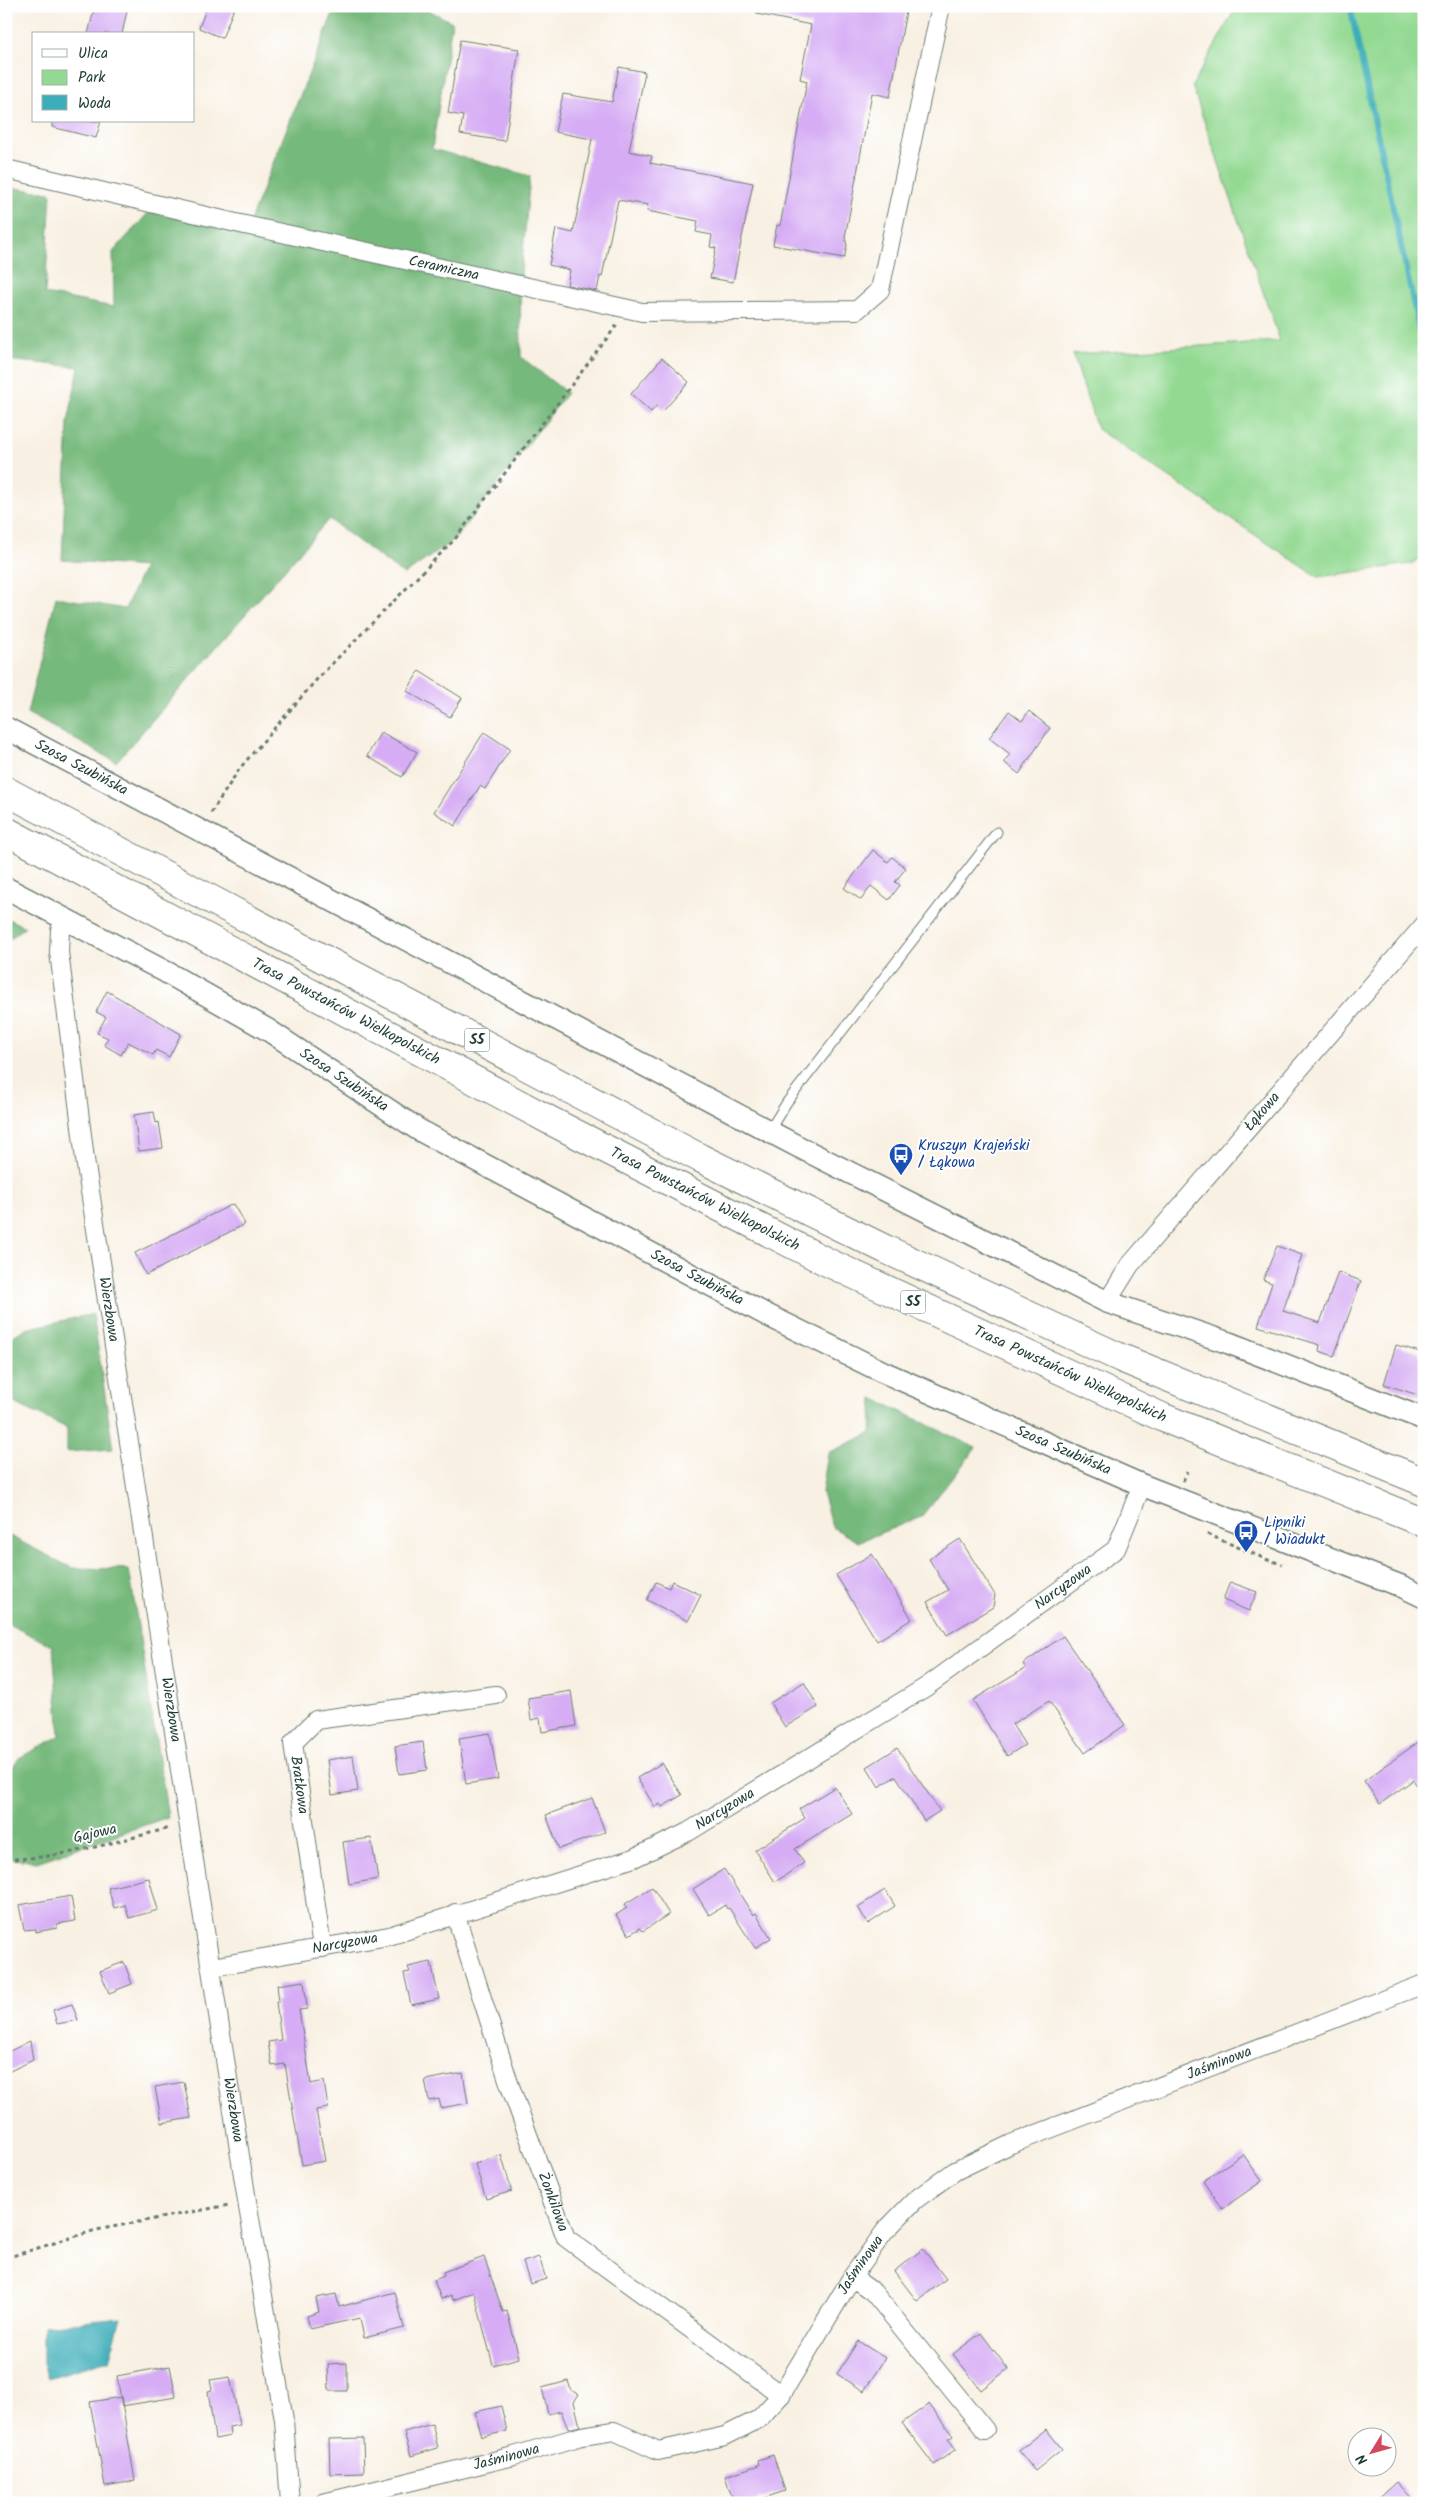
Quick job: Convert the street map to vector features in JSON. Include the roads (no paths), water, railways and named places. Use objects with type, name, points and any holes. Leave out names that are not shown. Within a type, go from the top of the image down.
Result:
[{"type":"highway","name":"S5","points":[[6,791],[700,1158],[885,1249],[1121,1358],[1424,1482]]},
{"type":"highway","name":"Trasa Powstańców Wielkopolskich","points":[[6,831],[553,1122],[829,1263],[1164,1418],[1424,1523]]},
{"type":"street","name":"Ceramiczna","points":[[6,169],[236,223],[642,312],[857,310],[880,290],[941,6]]},
{"type":"street","name":"Szosa Szubińska","points":[[6,728],[769,1131],[1107,1302],[1229,1343],[1424,1419]]},
{"type":"street","name":"Szosa Szubińska","points":[[6,888],[66,918],[268,1030],[419,1130],[747,1305],[883,1372],[1142,1485],[1401,1586],[1424,1597]]},
{"type":"street","name":"Wierzbowa","points":[[66,918],[60,930],[59,952],[85,1159],[247,2201],[284,2420],[290,2503]]},
{"type":"street","name":"Łąkowa","points":[[1107,1302],[1130,1265],[1424,925]]},
{"type":"street","name":"Narcyzowa","points":[[212,1967],[389,1936],[455,1913],[641,1855],[688,1832],[926,1686],[1116,1549],[1142,1485]]},
{"type":"street","name":"Bratkowa","points":[[322,1948],[293,1743],[316,1720],[496,1695]]},
{"type":"street","name":"Żonkilowa","points":[[455,1913],[510,2086],[566,2238],[781,2395]]},
{"type":"street","name":"Jaśminowa","points":[[323,2503],[514,2456],[582,2436],[614,2432],[658,2450],[725,2436],[759,2419],[781,2395],[852,2277],[885,2231],[915,2200],[955,2171],[1011,2144],[1424,1984]]},
{"type":"street","points":[[852,2277],[873,2292],[985,2430]]},
{"type":"lane","points":[[769,1131],[787,1102],[997,832]]},
{"type":"water","points":[[121,2318],[109,2360],[48,2378],[43,2364],[43,2326]]},
{"type":"waterway","points":[[1350,6],[1424,353]]},
{"type":"place","name":"Kruszyn Krajeński / Łąkowa","points":[[901,1176]]},
{"type":"place","name":"Lipniki / Wiadukt","points":[[1246,1553]]}]
